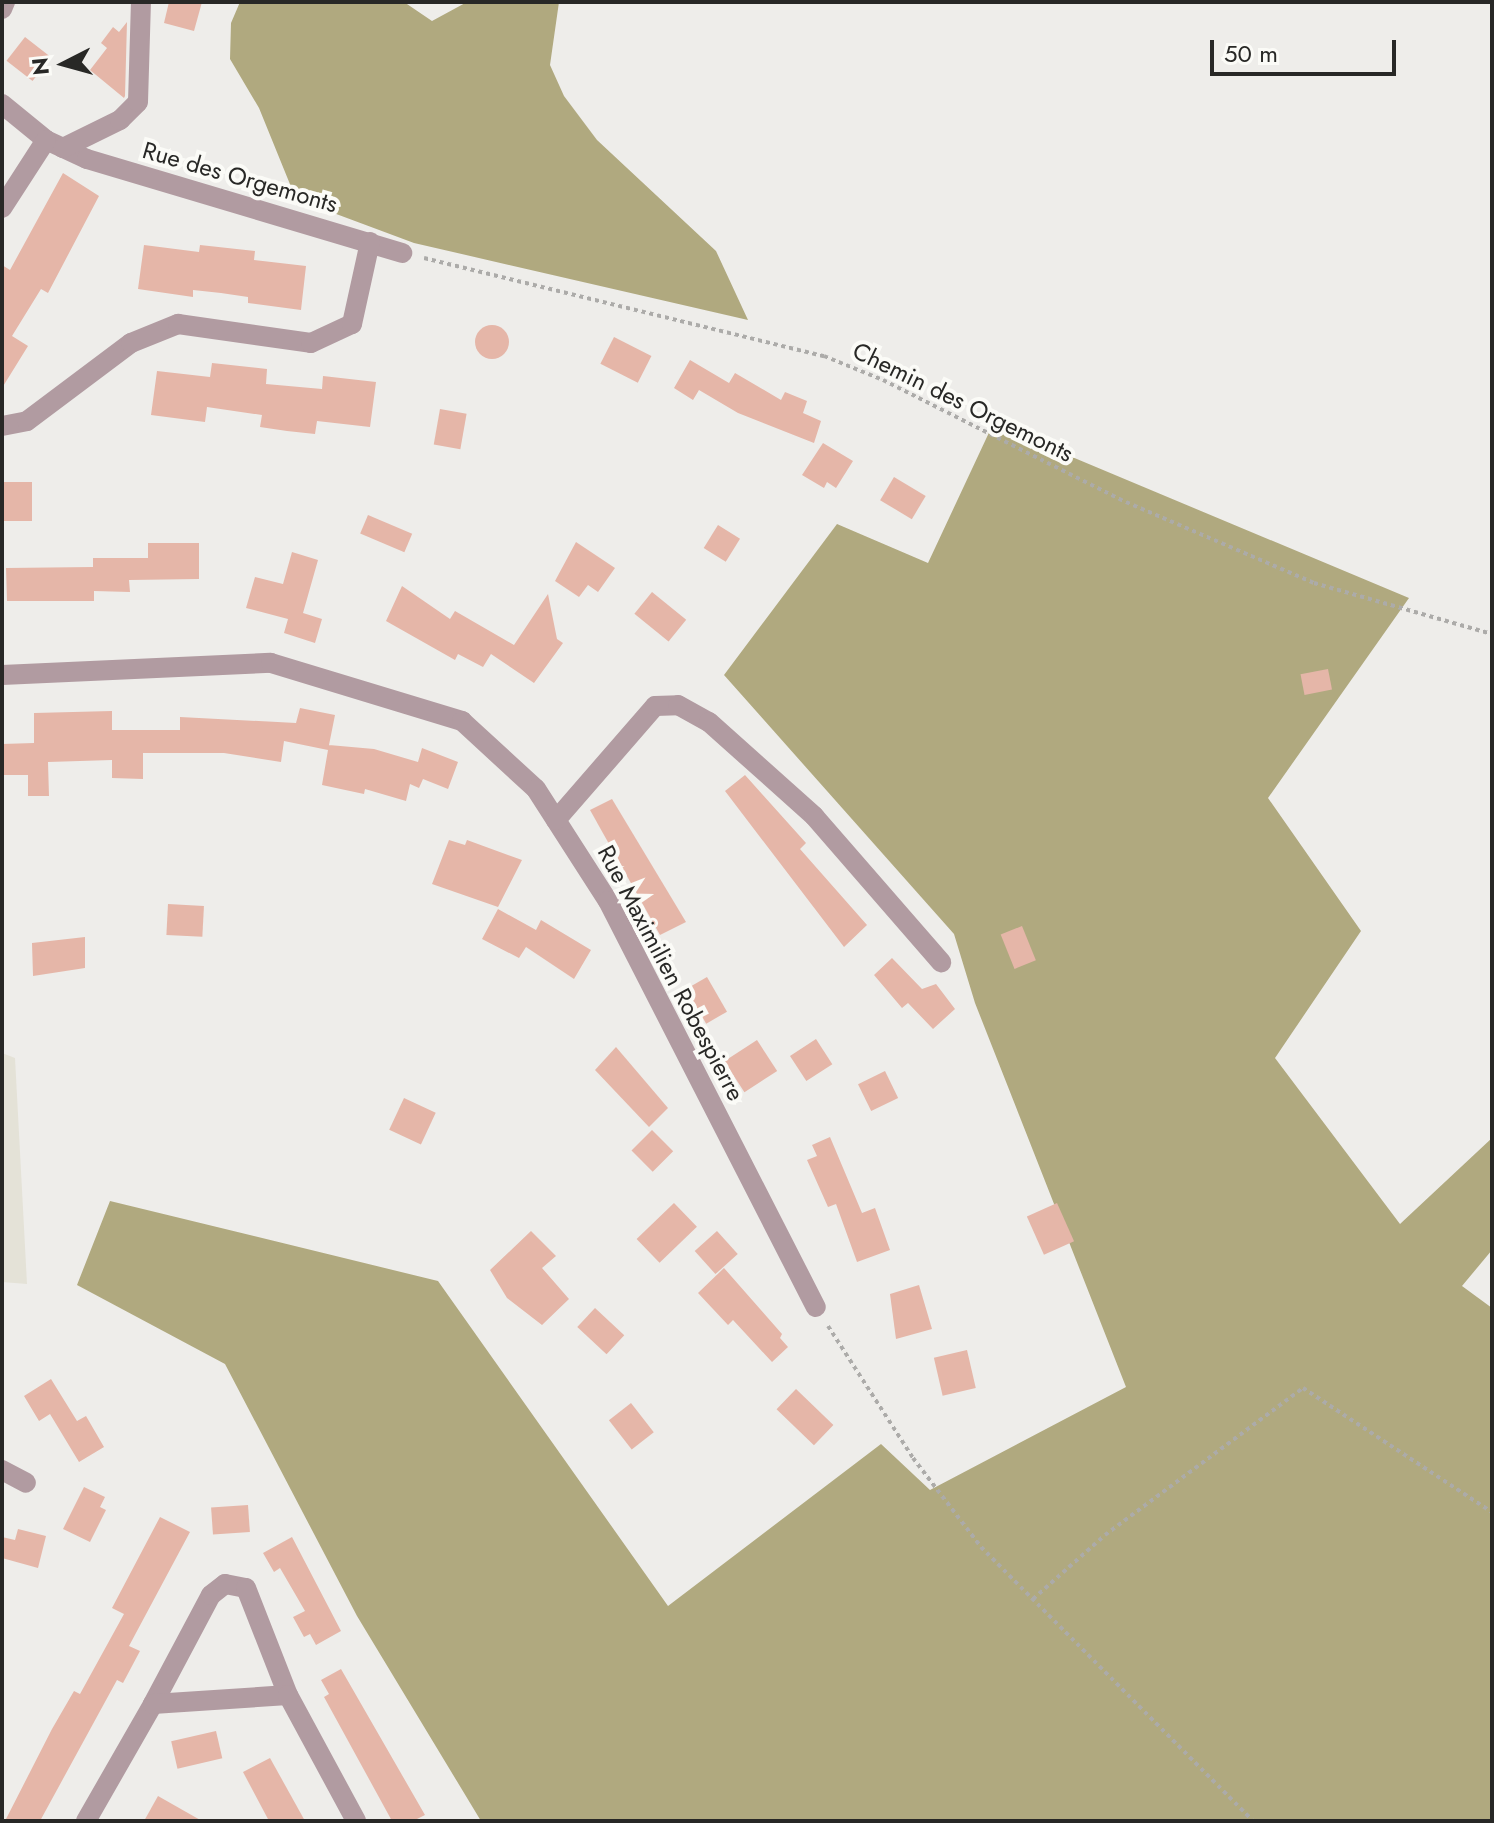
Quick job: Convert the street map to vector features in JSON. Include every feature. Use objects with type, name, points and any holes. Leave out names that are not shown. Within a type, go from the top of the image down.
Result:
[{"type":"street","points":[[2,9],[5,2]]},
{"type":"street","name":"Rue des Orgemonts","points":[[55,144],[120,120],[138,102],[141,2]]},
{"type":"street","name":"Rue des Orgemonts","points":[[2,104],[55,144],[402,253]]},
{"type":"street","points":[[2,208],[55,144]]},
{"type":"street","points":[[2,426],[27,421],[131,343],[178,324],[311,343],[352,324],[370,242]]},
{"type":"street","name":"Rue Maximilien Robespierre","points":[[2,675],[271,663],[462,721],[536,789],[608,901],[816,1307]]},
{"type":"street","points":[[556,820],[655,706],[678,705],[709,722],[814,816],[941,962]]},
{"type":"street","points":[[2,1470],[26,1483]]},
{"type":"street","points":[[86,1821],[211,1595],[225,1584],[246,1588],[288,1695],[356,1821]]},
{"type":"street","points":[[153,1704],[288,1695]]},
{"type":"path","name":"Chemin des Orgemonts","points":[[402,253],[824,356],[883,380],[1126,502],[1314,583],[1492,634]]},
{"type":"path","points":[[816,1307],[913,1458],[981,1547],[1253,1821]]},
{"type":"path","points":[[1033,1599],[1105,1535],[1303,1388],[1492,1512]]},
{"type":"shaded area","points":[[240,2],[404,2],[432,21],[467,2],[559,2],[550,65],[564,96],[597,140],[716,251],[748,320],[414,243],[296,199],[259,108],[230,59],[231,23]]},
{"type":"shaded area","points":[[993,424],[1409,598],[1268,798],[1361,931],[1275,1058],[1400,1224],[1492,1138],[1492,1250],[1462,1286],[1492,1308],[1492,1821],[481,1821],[357,1616],[225,1364],[77,1285],[110,1201],[438,1281],[668,1606],[881,1444],[930,1490],[1126,1387],[975,1003],[954,934],[724,675],[837,524],[928,563]]},
{"type":"shaded area","points":[[2,1053],[15,1058],[27,1284],[2,1282]]},
{"type":"building","points":[[169,2],[202,2],[194,31],[164,23]]},
{"type":"building","points":[[127,22],[124,98],[90,70],[107,48],[101,43],[113,27],[119,32]]},
{"type":"building","points":[[25,37],[51,57],[33,81],[7,61]]},
{"type":"building","points":[[63,173],[99,196],[48,293],[41,289],[12,336],[28,346],[2,388],[2,265],[10,270]]},
{"type":"building","points":[[144,245],[199,252],[200,245],[255,251],[254,260],[306,266],[301,310],[248,303],[248,297],[221,293],[193,290],[193,297],[138,289]]},
{"type":"building","points":[[492,325],[504,330],[509,342],[504,354],[492,359],[480,354],[475,342],[480,330]]},
{"type":"building","points":[[614,337],[651,356],[638,383],[600,364]]},
{"type":"building","points":[[690,360],[729,383],[735,373],[781,400],[785,392],[807,401],[803,413],[821,421],[814,443],[738,413],[699,390],[693,400],[674,388]]},
{"type":"building","points":[[212,363],[267,369],[266,384],[322,389],[323,376],[376,382],[370,427],[317,421],[315,434],[287,431],[260,427],[262,415],[207,407],[205,422],[151,415],[157,371],[210,377]]},
{"type":"building","points":[[440,409],[467,414],[460,449],[434,444]]},
{"type":"building","points":[[823,443],[853,461],[836,488],[827,482],[824,488],[802,475]]},
{"type":"building","points":[[894,477],[926,496],[912,519],[880,500]]},
{"type":"building","points":[[2,482],[32,482],[32,521],[2,521]]},
{"type":"building","points":[[368,515],[412,534],[404,552],[360,533]]},
{"type":"building","points":[[718,525],[740,539],[726,562],[704,548]]},
{"type":"building","points":[[576,542],[615,568],[598,592],[588,585],[579,597],[555,581]]},
{"type":"building","points":[[148,543],[199,543],[199,579],[129,580],[130,592],[94,591],[94,601],[7,601],[6,568],[93,567],[93,558],[148,558]]},
{"type":"building","points":[[292,552],[318,560],[303,613],[322,619],[315,643],[284,633],[288,619],[246,608],[255,577],[283,584]]},
{"type":"building","points":[[402,586],[450,619],[455,611],[514,645],[548,594],[557,639],[563,643],[534,683],[491,654],[483,667],[458,654],[455,660],[386,621]]},
{"type":"building","points":[[652,592],[686,620],[669,641],[634,614]]},
{"type":"building","points":[[1328,669],[1332,690],[1305,695],[1301,674]]},
{"type":"building","points":[[300,708],[335,715],[329,745],[374,749],[418,762],[422,748],[458,762],[448,789],[423,779],[419,788],[410,784],[406,801],[365,789],[364,794],[322,785],[328,750],[284,741],[281,762],[224,753],[143,753],[143,779],[112,778],[112,760],[48,762],[49,796],[28,796],[28,775],[2,775],[2,744],[34,743],[34,713],[112,711],[112,730],[180,730],[180,717],[296,723]]},
{"type":"building","points":[[745,775],[806,843],[800,849],[867,925],[844,947],[725,791]]},
{"type":"building","points":[[612,799],[686,922],[660,935],[590,810]]},
{"type":"building","points":[[449,840],[465,845],[467,840],[522,860],[498,907],[432,884]]},
{"type":"building","points":[[168,904],[204,906],[202,937],[166,935]]},
{"type":"building","points":[[498,909],[536,930],[541,920],[591,950],[574,979],[526,947],[519,958],[482,939]]},
{"type":"building","points":[[1022,926],[1036,960],[1015,969],[1001,935]]},
{"type":"building","points":[[85,937],[85,968],[33,976],[32,943]]},
{"type":"building","points":[[892,958],[922,989],[936,984],[955,1009],[933,1029],[908,1003],[902,1008],[874,975]]},
{"type":"building","points":[[707,977],[727,1012],[706,1024],[686,989]]},
{"type":"building","points":[[816,1039],[832,1064],[806,1081],[790,1056]]},
{"type":"building","points":[[757,1040],[777,1071],[744,1092],[724,1061]]},
{"type":"building","points":[[616,1047],[668,1108],[649,1127],[595,1070]]},
{"type":"building","points":[[885,1071],[898,1098],[871,1111],[858,1084]]},
{"type":"building","points":[[404,1098],[436,1113],[421,1145],[389,1130]]},
{"type":"building","points":[[652,1130],[673,1151],[653,1172],[631,1151]]},
{"type":"building","points":[[830,1137],[862,1213],[875,1208],[890,1250],[857,1262],[836,1204],[828,1207],[807,1160],[817,1156],[812,1145]]},
{"type":"building","points":[[674,1203],[697,1227],[660,1263],[637,1239]]},
{"type":"building","points":[[1057,1203],[1074,1241],[1044,1255],[1027,1216]]},
{"type":"building","points":[[531,1231],[556,1256],[542,1268],[569,1299],[542,1325],[507,1298],[490,1270]]},
{"type":"building","points":[[717,1231],[738,1254],[715,1274],[695,1251]]},
{"type":"building","points":[[724,1268],[782,1334],[780,1338],[788,1347],[772,1362],[733,1320],[728,1325],[698,1293]]},
{"type":"building","points":[[919,1285],[932,1329],[896,1339],[890,1294]]},
{"type":"building","points":[[595,1308],[624,1335],[607,1354],[577,1327]]},
{"type":"building","points":[[967,1350],[976,1388],[943,1396],[934,1358]]},
{"type":"building","points":[[51,1379],[77,1421],[86,1416],[104,1447],[79,1462],[50,1414],[39,1421],[24,1396]]},
{"type":"building","points":[[796,1389],[833,1425],[814,1445],[777,1409]]},
{"type":"building","points":[[631,1403],[654,1432],[632,1449],[609,1420]]},
{"type":"building","points":[[84,1487],[105,1497],[100,1507],[106,1510],[90,1542],[63,1529]]},
{"type":"building","points":[[248,1505],[250,1532],[213,1535],[211,1508]]},
{"type":"building","points":[[160,1517],[190,1532],[129,1646],[140,1651],[123,1683],[117,1680],[40,1821],[5,1821],[52,1729],[74,1691],[80,1694],[124,1614],[112,1608]]},
{"type":"building","points":[[18,1529],[46,1536],[38,1568],[2,1558],[2,1537],[15,1540]]},
{"type":"building","points":[[292,1537],[341,1631],[316,1645],[310,1634],[304,1637],[293,1617],[305,1611],[280,1568],[274,1572],[263,1553]]},
{"type":"building","points":[[341,1669],[425,1815],[413,1821],[392,1821],[324,1697],[329,1694],[321,1680]]},
{"type":"building","points":[[216,1731],[222,1758],[177,1769],[171,1741]]},
{"type":"building","points":[[270,1758],[305,1821],[269,1821],[243,1772]]},
{"type":"building","points":[[158,1796],[202,1821],[144,1821]]}]
